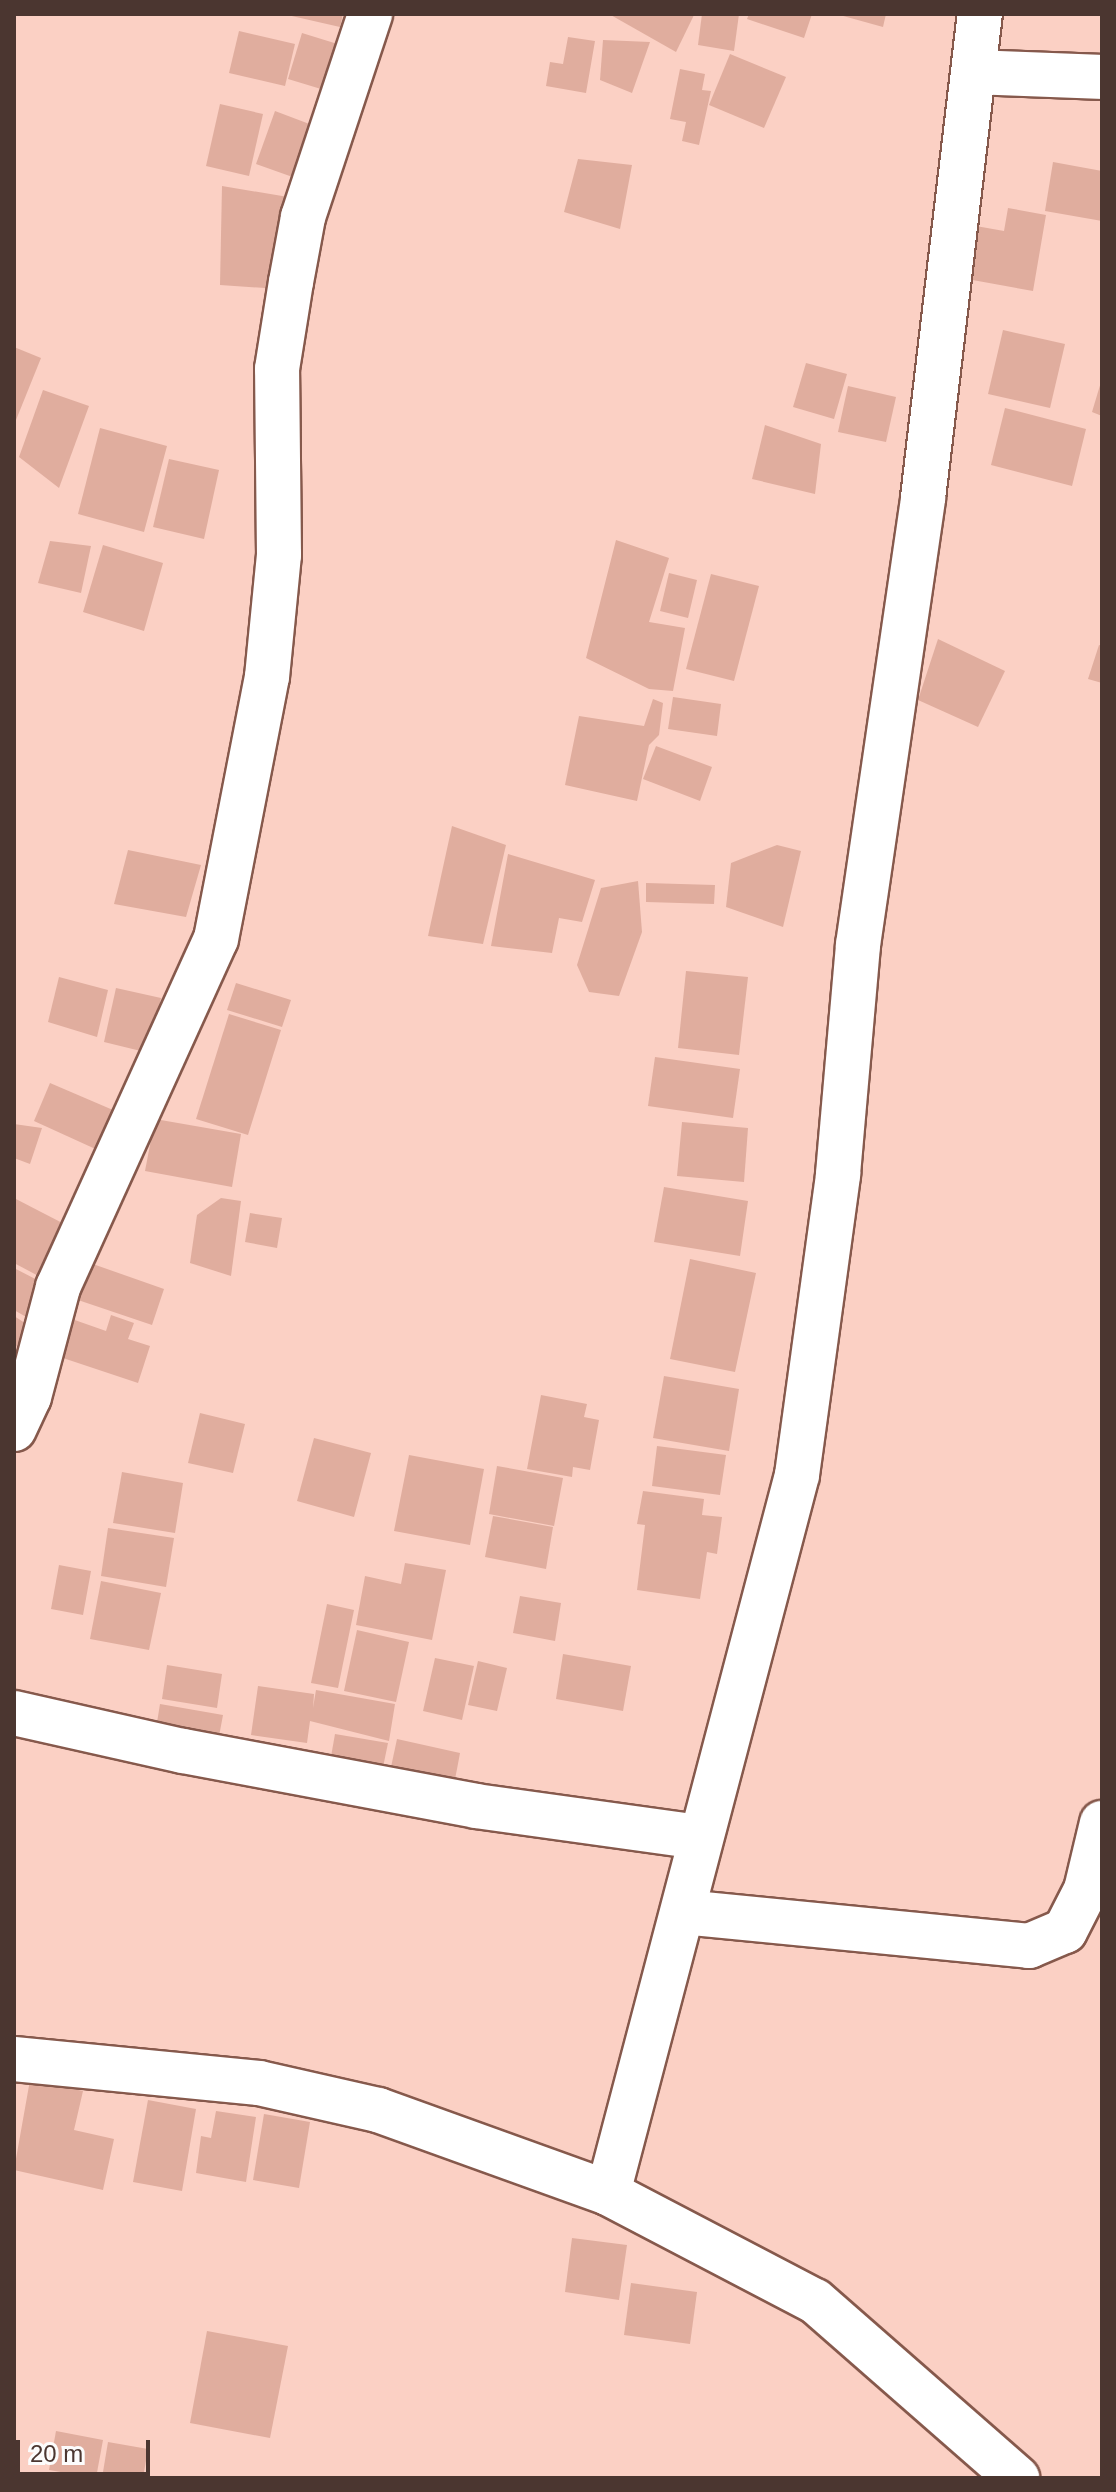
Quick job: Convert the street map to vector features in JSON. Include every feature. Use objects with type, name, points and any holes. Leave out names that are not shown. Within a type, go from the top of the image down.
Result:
[{"type":"street","points":[[14,1429],[29,1397],[58,1287],[216,939],[246,807],[267,677],[279,555],[277,369],[291,282],[303,217],[370,14]]},
{"type":"street","points":[[608,2193],[683,1912],[699,1837],[797,1475],[818,1341],[858,945],[923,498],[980,14]]},
{"type":"street","points":[[974,72],[1102,77]]},
{"type":"street","points":[[14,1713],[183,1751],[476,1806],[699,1837]]},
{"type":"street","points":[[683,1912],[1029,1946],[1065,1931],[1086,1890],[1102,1823]]},
{"type":"street","points":[[14,2059],[259,2083],[378,2110],[608,2193],[815,2301],[1017,2478]]},
{"type":"building","points":[[283,14],[343,14],[340,27]]},
{"type":"building","points":[[609,14],[691,14],[694,15],[676,52]]},
{"type":"building","points":[[702,14],[739,14],[734,51],[698,45]]},
{"type":"building","points":[[749,14],[812,14],[804,38],[747,19]]},
{"type":"building","points":[[836,14],[886,14],[883,27]]},
{"type":"building","points":[[239,31],[295,44],[285,86],[229,73]]},
{"type":"building","points":[[302,33],[344,46],[331,92],[288,79]]},
{"type":"building","points":[[568,37],[595,41],[586,93],[546,86],[550,62],[563,64]]},
{"type":"building","points":[[603,40],[650,42],[632,93],[600,80]]},
{"type":"building","points":[[730,54],[786,77],[764,128],[709,105]]},
{"type":"building","points":[[680,69],[705,74],[702,90],[711,91],[699,145],[682,141],[686,122],[670,119]]},
{"type":"building","points":[[220,104],[263,114],[249,176],[206,166]]},
{"type":"building","points":[[275,111],[320,128],[301,180],[256,164]]},
{"type":"building","points":[[578,159],[632,165],[620,229],[564,212]]},
{"type":"building","points":[[1053,162],[1102,171],[1102,221],[1045,211]]},
{"type":"building","points":[[222,186],[294,198],[280,289],[220,285]]},
{"type":"building","points":[[1008,208],[1046,215],[1033,291],[967,279],[976,226],[1004,231]]},
{"type":"building","points":[[1003,330],[1065,344],[1050,408],[988,394]]},
{"type":"building","points":[[14,347],[41,358],[14,425]]},
{"type":"building","points":[[806,363],[847,374],[834,419],[793,407]]},
{"type":"building","points":[[1102,382],[1102,416],[1092,412]]},
{"type":"building","points":[[848,386],[896,397],[886,442],[838,432]]},
{"type":"building","points":[[43,390],[89,406],[59,488],[19,457]]},
{"type":"building","points":[[1005,408],[1086,429],[1072,486],[991,465]]},
{"type":"building","points":[[765,425],[821,444],[815,494],[752,479]]},
{"type":"building","points":[[100,428],[167,446],[144,532],[78,514]]},
{"type":"building","points":[[169,459],[219,470],[204,539],[153,527]]},
{"type":"building","points":[[616,540],[669,558],[649,622],[685,628],[673,691],[649,689],[586,658]]},
{"type":"building","points":[[50,541],[91,546],[81,593],[38,583]]},
{"type":"building","points":[[103,545],[163,563],[144,631],[83,612]]},
{"type":"building","points":[[669,573],[697,580],[688,618],[660,611]]},
{"type":"building","points":[[711,574],[759,586],[734,681],[686,669]]},
{"type":"building","points":[[938,639],[1005,671],[978,727],[918,700]]},
{"type":"building","points":[[1099,645],[1102,646],[1102,683],[1088,679]]},
{"type":"building","points":[[673,697],[721,704],[717,736],[668,729]]},
{"type":"building","points":[[653,699],[663,703],[659,735],[649,745],[637,801],[565,785],[579,716],[644,726]]},
{"type":"building","points":[[656,746],[712,767],[700,801],[643,779]]},
{"type":"building","points":[[452,826],[506,845],[483,944],[428,936]]},
{"type":"building","points":[[777,845],[801,851],[783,927],[726,907],[731,863]]},
{"type":"building","points":[[128,850],[201,865],[186,917],[114,904]]},
{"type":"building","points":[[508,854],[595,880],[582,922],[559,918],[552,953],[491,946]]},
{"type":"building","points":[[638,881],[642,932],[619,996],[589,992],[577,965],[601,888]]},
{"type":"building","points":[[646,883],[715,885],[714,904],[646,902]]},
{"type":"building","points":[[686,971],[748,977],[739,1055],[678,1048]]},
{"type":"building","points":[[59,977],[108,990],[97,1037],[48,1022]]},
{"type":"building","points":[[236,983],[291,1000],[282,1027],[227,1010]]},
{"type":"building","points":[[116,988],[161,998],[149,1053],[104,1042]]},
{"type":"building","points":[[229,1014],[281,1030],[248,1135],[196,1119]]},
{"type":"building","points":[[655,1057],[740,1069],[733,1118],[648,1106]]},
{"type":"building","points":[[50,1083],[120,1113],[102,1152],[34,1121]]},
{"type":"building","points":[[155,1119],[241,1134],[232,1187],[145,1171]]},
{"type":"building","points":[[682,1122],[748,1128],[744,1182],[677,1176]]},
{"type":"building","points":[[14,1124],[42,1128],[30,1164],[14,1158]]},
{"type":"building","points":[[664,1187],[748,1201],[740,1256],[654,1242]]},
{"type":"building","points":[[14,1198],[72,1228],[46,1280],[14,1263]]},
{"type":"building","points":[[221,1198],[241,1201],[231,1276],[190,1263],[197,1215]]},
{"type":"building","points":[[250,1213],[282,1218],[277,1248],[245,1242]]},
{"type":"building","points":[[690,1259],[756,1273],[735,1372],[670,1359]]},
{"type":"building","points":[[90,1263],[164,1289],[152,1325],[78,1300]]},
{"type":"building","points":[[14,1268],[45,1284],[28,1318],[14,1310]]},
{"type":"building","points":[[111,1315],[134,1323],[128,1339],[150,1346],[138,1383],[57,1356],[69,1318],[106,1331]]},
{"type":"building","points":[[14,1316],[28,1325],[14,1351]]},
{"type":"building","points":[[664,1376],[739,1389],[729,1451],[653,1438]]},
{"type":"building","points":[[541,1395],[587,1404],[584,1417],[599,1420],[590,1470],[573,1467],[572,1477],[527,1469]]},
{"type":"building","points":[[200,1413],[245,1424],[233,1473],[188,1463]]},
{"type":"building","points":[[314,1438],[371,1453],[354,1517],[297,1501]]},
{"type":"building","points":[[657,1446],[726,1455],[720,1495],[652,1486]]},
{"type":"building","points":[[409,1455],[484,1469],[470,1545],[394,1531]]},
{"type":"building","points":[[497,1466],[563,1478],[554,1526],[489,1514]]},
{"type":"building","points":[[122,1472],[183,1483],[175,1533],[113,1523]]},
{"type":"building","points":[[643,1491],[704,1499],[702,1515],[722,1517],[717,1554],[707,1552],[700,1599],[637,1590],[645,1525],[637,1524]]},
{"type":"building","points":[[493,1516],[553,1527],[546,1569],[485,1557]]},
{"type":"building","points":[[108,1528],[174,1538],[166,1587],[101,1576]]},
{"type":"building","points":[[405,1563],[446,1570],[432,1640],[356,1625],[365,1576],[401,1584]]},
{"type":"building","points":[[59,1565],[91,1571],[83,1615],[51,1609]]},
{"type":"building","points":[[101,1581],[161,1593],[149,1650],[90,1639]]},
{"type":"building","points":[[520,1596],[561,1603],[555,1641],[513,1633]]},
{"type":"building","points":[[327,1604],[354,1610],[338,1688],[311,1683]]},
{"type":"building","points":[[357,1630],[409,1642],[396,1702],[344,1691]]},
{"type":"building","points":[[563,1654],[631,1666],[623,1711],[556,1699]]},
{"type":"building","points":[[435,1658],[474,1666],[462,1720],[423,1711]]},
{"type":"building","points":[[478,1661],[507,1668],[497,1711],[468,1705]]},
{"type":"building","points":[[167,1665],[222,1674],[217,1708],[162,1699]]},
{"type":"building","points":[[258,1686],[314,1694],[313,1708],[316,1690],[395,1704],[389,1741],[310,1721],[307,1743],[251,1735]]},
{"type":"building","points":[[160,1704],[223,1715],[216,1752],[154,1741]]},
{"type":"building","points":[[335,1734],[388,1743],[381,1777],[329,1768]]},
{"type":"building","points":[[397,1739],[460,1753],[453,1790],[387,1786]]},
{"type":"building","points":[[30,2080],[83,2091],[74,2130],[114,2139],[103,2190],[14,2170]]},
{"type":"building","points":[[148,2100],[196,2109],[182,2191],[133,2182]]},
{"type":"building","points":[[216,2111],[256,2117],[246,2182],[196,2173],[201,2136],[211,2138]]},
{"type":"building","points":[[264,2114],[310,2122],[299,2188],[253,2180]]},
{"type":"building","points":[[572,2238],[627,2245],[619,2300],[565,2292]]},
{"type":"building","points":[[631,2283],[697,2292],[690,2344],[624,2335]]},
{"type":"building","points":[[207,2331],[288,2346],[270,2438],[190,2423]]},
{"type":"building","points":[[56,2431],[103,2440],[96,2478],[49,2470]]},
{"type":"building","points":[[108,2442],[148,2449],[143,2478],[102,2478]]}]
